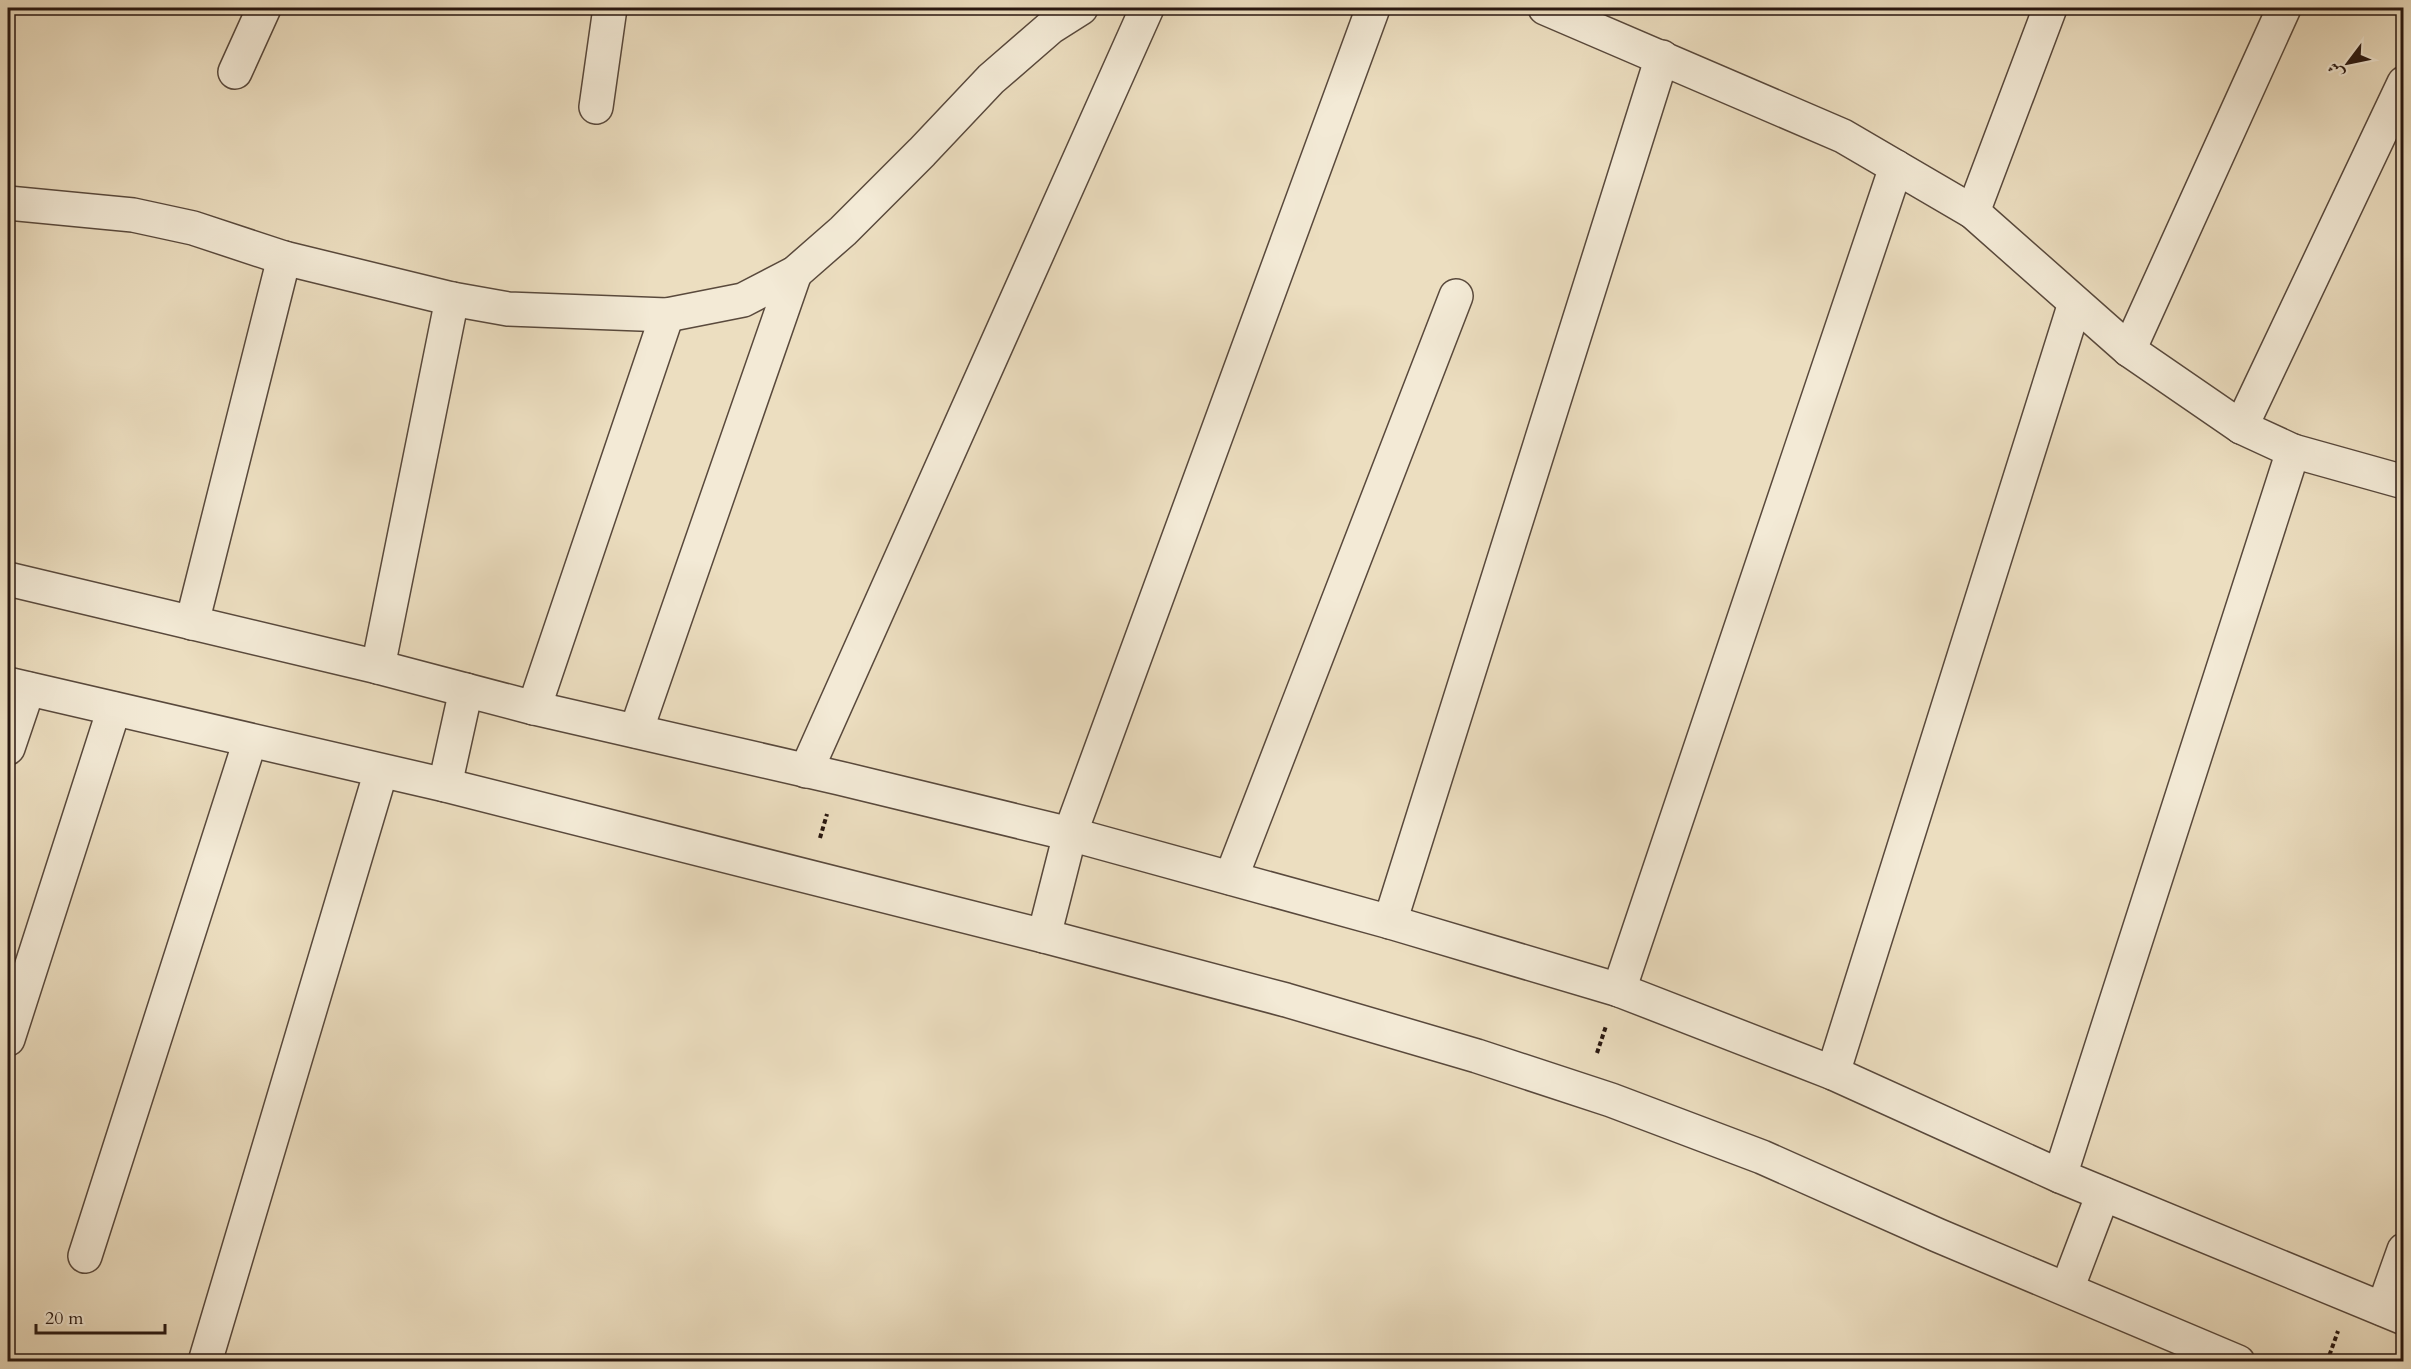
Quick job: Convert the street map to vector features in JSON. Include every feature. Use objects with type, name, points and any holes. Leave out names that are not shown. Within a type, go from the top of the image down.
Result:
[{"type":"street","points":[[235,72],[264,8]]},
{"type":"street","points":[[596,107],[610,8]]},
{"type":"street","points":[[8,203],[133,214],[193,228],[284,258],[452,299],[508,309],[667,315],[743,300],[795,273],[859,215],[991,79],[1051,27],[1081,8]]},
{"type":"street","points":[[806,771],[1148,8]]},
{"type":"street","points":[[1044,936],[1070,834],[1373,8]]},
{"type":"street","points":[[1545,8],[1843,136],[1973,212],[2128,350],[2241,427],[2293,452],[2403,483]]},
{"type":"street","points":[[1973,212],[2050,8]]},
{"type":"street","points":[[2128,350],[2284,8]]},
{"type":"street","points":[[1390,922],[1662,57]]},
{"type":"street","points":[[2241,427],[2403,83]]},
{"type":"street","points":[[1618,990],[1896,168]]},
{"type":"street","points":[[192,623],[284,258]]},
{"type":"street","points":[[636,732],[795,273]]},
{"type":"street","points":[[1231,878],[1456,296]]},
{"type":"street","points":[[378,667],[452,299]]},
{"type":"street","points":[[1833,1073],[2075,303]]},
{"type":"street","points":[[534,708],[667,315]]},
{"type":"street","points":[[2060,1176],[2293,452]]},
{"type":"street","points":[[8,579],[378,667],[534,708],[1070,834],[1390,922],[1618,990],[1833,1073],[2060,1176],[2393,1313],[2403,1250]]},
{"type":"street","points":[[8,748],[18,687],[445,785],[1044,936],[1286,1000],[1478,1056],[1584,1091],[1762,1157],[1937,1235],[2238,1362]]},
{"type":"street","points":[[445,785],[466,690]]},
{"type":"street","points":[[8,1039],[114,709]]},
{"type":"street","points":[[85,1256],[250,741]]},
{"type":"street","points":[[205,1362],[381,771]]},
{"type":"street","points":[[2067,1289],[2103,1194]]},
{"type":"path","points":[[808,876],[839,778]]},
{"type":"path","points":[[1584,1091],[1618,990]]}]
